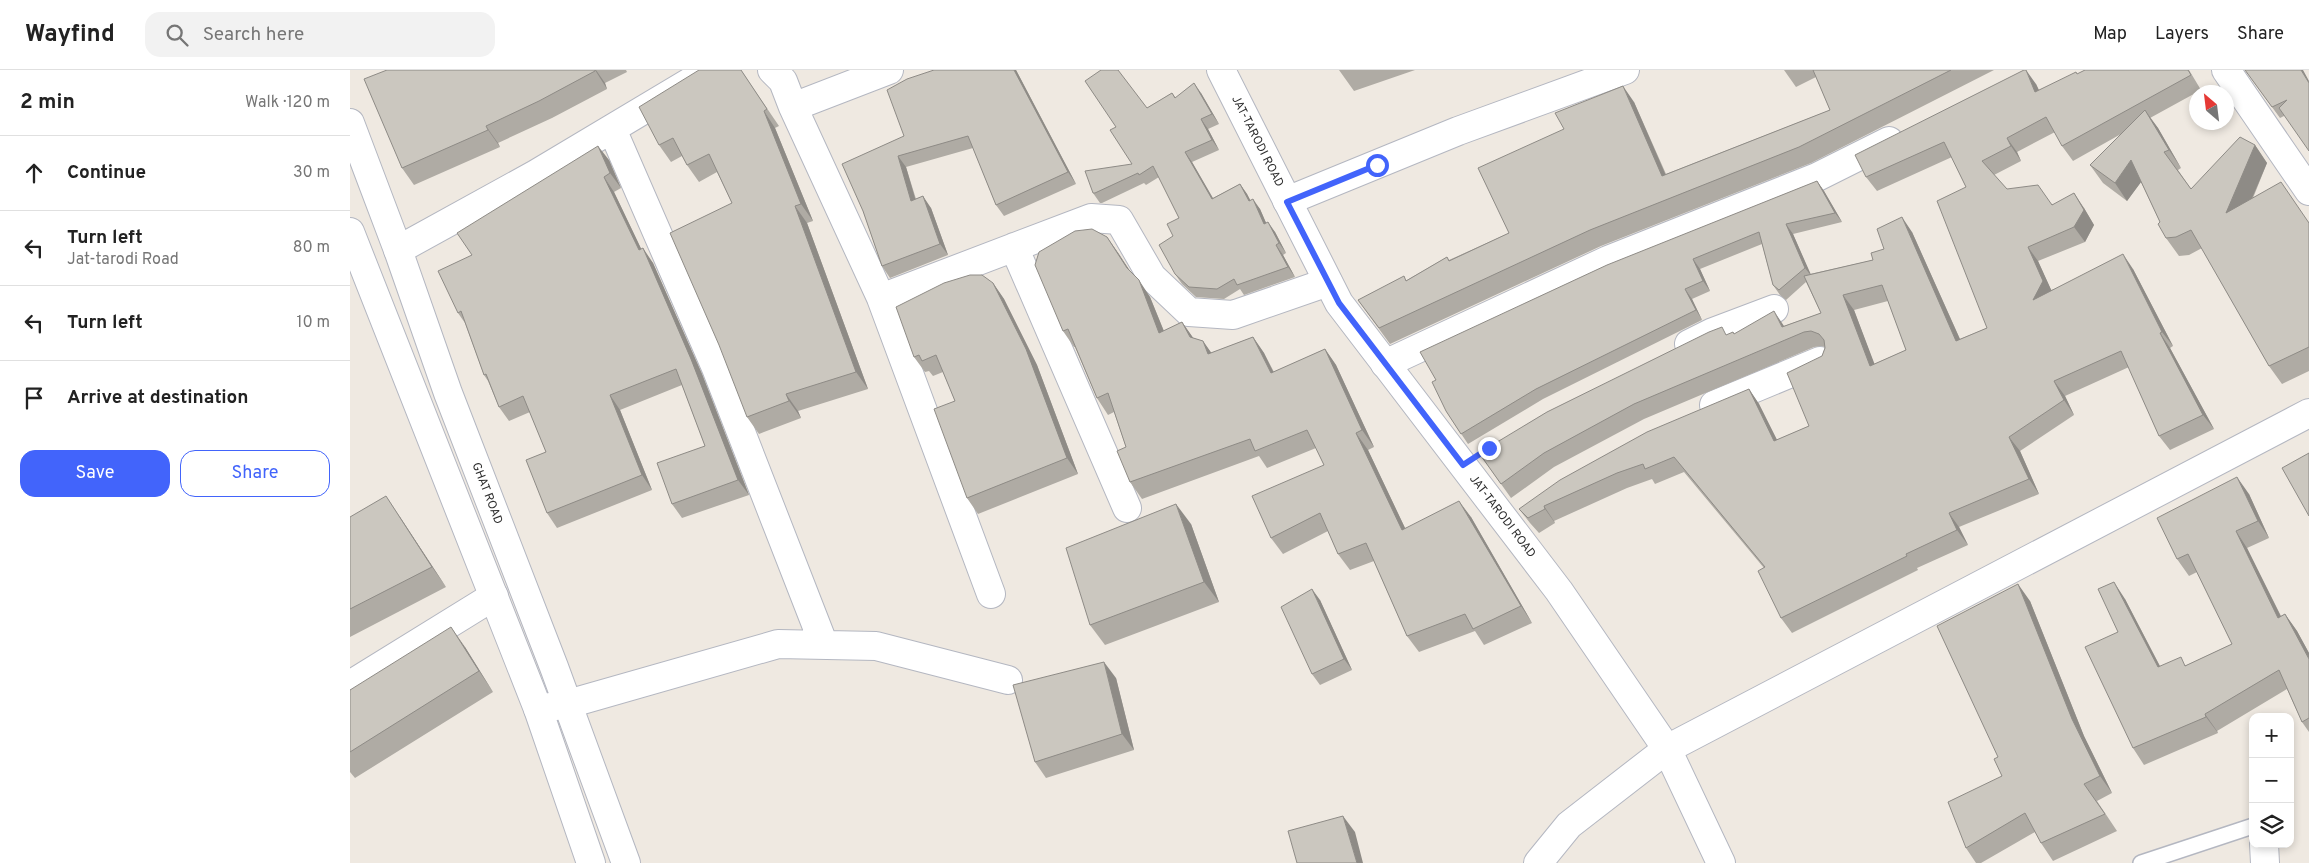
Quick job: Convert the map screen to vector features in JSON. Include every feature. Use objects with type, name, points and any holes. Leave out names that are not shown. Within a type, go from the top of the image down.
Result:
[{"type":"street","points":[[398,250],[536,174],[710,70]]},
{"type":"street","points":[[772,70],[784,81],[793,108],[881,298],[991,594]]},
{"type":"street","points":[[793,108],[889,70]]},
{"type":"street","name":"JAT-TARODI ROAD","points":[[1220,70],[1339,303],[1385,364],[1473,459],[1506,521],[1559,591],[1668,750],[1721,863]]},
{"type":"street","points":[[1287,202],[1458,131],[1625,70]]},
{"type":"street","points":[[2226,70],[2309,191]]},
{"type":"street","name":"GHAT ROAD","points":[[350,123],[398,250],[448,393],[568,704],[626,863]]},
{"type":"street","points":[[1385,364],[1608,260],[1817,177],[1914,128]]},
{"type":"street","points":[[612,129],[716,368],[824,645]]},
{"type":"street","points":[[881,298],[1091,218],[1119,220],[1152,277],[1189,312],[1233,315],[1328,282]]},
{"type":"street","points":[[350,232],[538,709],[591,863]]},
{"type":"street","points":[[1014,247],[1127,508]]},
{"type":"street","points":[[1666,355],[1713,332],[1774,309]]},
{"type":"street","points":[[1687,417],[1820,361]]},
{"type":"street","points":[[1538,863],[1569,825],[1668,750],[2309,413]]},
{"type":"street","points":[[1506,521],[1530,504]]},
{"type":"street","points":[[350,686],[494,596]]},
{"type":"street","points":[[538,709],[568,704],[778,644],[876,646],[1008,680]]},
{"type":"street","points":[[2264,848],[2265,863]]},
{"type":"lane","points":[[2141,863],[2249,827]]},
{"type":"building","points":[[387,70],[595,71],[539,101],[486,126],[488,130],[402,168],[364,79]]},
{"type":"building","points":[[699,70],[741,70],[767,109],[764,111],[801,204],[795,206],[856,372],[786,394],[789,401],[747,417],[719,345],[670,233],[732,203],[709,154],[687,165],[673,138],[659,145],[639,107]]},
{"type":"building","points":[[934,70],[1014,70],[1068,172],[996,205],[968,136],[898,156],[911,201],[923,196],[940,244],[882,266],[863,211],[842,164],[904,136],[887,90],[907,79]]},
{"type":"building","points":[[1101,70],[1118,70],[1147,108],[1172,93],[1175,98],[1194,83],[1212,114],[1201,119],[1212,140],[1185,152],[1212,199],[1240,184],[1249,201],[1253,199],[1264,224],[1268,222],[1279,243],[1276,245],[1288,267],[1237,285],[1234,279],[1217,289],[1189,287],[1175,274],[1159,245],[1173,236],[1167,224],[1179,218],[1153,166],[1139,175],[1138,173],[1093,193],[1085,171],[1132,164],[1110,130],[1116,127],[1085,81]]},
{"type":"building","points":[[1813,70],[1951,70],[1799,147],[1590,230],[1379,328],[1358,300],[1404,276],[1406,281],[1447,257],[1449,261],[1509,233],[1478,168],[1564,129],[1555,113],[1623,86],[1662,176],[1830,110]]},
{"type":"building","points":[[2024,70],[2026,70],[2035,92],[2076,72],[2077,74],[2085,70],[2188,70],[2191,75],[2062,146],[2046,117],[2007,138],[2011,146],[1982,161],[2007,189],[2038,185],[2052,205],[2074,193],[2084,210],[2074,227],[2028,247],[2043,281],[2033,300],[2123,254],[2162,332],[2160,333],[2203,415],[2159,436],[2121,351],[2054,381],[2064,400],[2009,437],[2029,479],[1949,513],[1957,530],[1781,618],[1758,571],[1765,567],[1674,457],[1645,469],[1643,464],[1617,473],[1544,506],[1545,509],[1528,518],[1519,509],[1560,480],[1647,432],[1749,389],[1774,441],[1809,426],[1787,373],[1822,356],[1825,348],[1824,340],[1819,334],[1811,331],[1804,332],[1634,404],[1544,453],[1501,484],[1479,453],[1547,412],[1709,332],[1722,327],[1726,335],[1733,332],[1734,334],[1774,311],[1782,327],[1821,313],[1804,276],[1873,260],[1871,253],[1884,249],[1877,229],[1902,217],[1956,341],[1987,328],[1937,201],[1966,187],[1944,142],[1866,177],[1855,155]],"holes":[[[1882,285],[1906,350],[1870,366],[1843,295]]]},
{"type":"building","points":[[2245,70],[2301,70],[2309,83],[2309,151],[2279,108],[2287,100],[2272,107]]},
{"type":"building","points":[[2145,110],[2169,150],[2164,152],[2191,189],[2240,137],[2255,145],[2226,213],[2281,182],[2309,223],[2309,347],[2269,366],[2191,230],[2176,237],[2166,238],[2158,224],[2160,222],[2131,160],[2115,183],[2090,165]]},
{"type":"building","points":[[598,146],[610,173],[604,177],[639,250],[643,248],[691,359],[738,480],[672,504],[657,463],[705,446],[676,369],[610,395],[642,475],[547,513],[526,460],[546,452],[523,396],[499,407],[486,374],[484,375],[461,311],[458,313],[438,271],[472,255],[457,233]]},
{"type":"building","points":[[1817,181],[1835,213],[1786,224],[1805,268],[1779,290],[1773,285],[1759,232],[1693,259],[1703,281],[1685,289],[1696,310],[1536,389],[1461,434],[1446,411],[1432,382],[1436,380],[1420,352],[1607,265]]},
{"type":"building","points":[[1092,229],[1107,237],[1127,268],[1139,280],[1159,333],[1182,322],[1190,337],[1203,341],[1208,354],[1253,337],[1271,373],[1325,349],[1362,430],[1356,433],[1402,530],[1459,501],[1521,606],[1473,629],[1465,614],[1407,636],[1366,543],[1338,554],[1320,513],[1271,538],[1252,496],[1324,465],[1307,430],[1255,451],[1250,439],[1130,482],[1117,451],[1126,447],[1108,393],[1097,398],[1068,329],[1063,331],[1035,265],[1039,252],[1075,231]]},
{"type":"building","points":[[970,275],[982,275],[993,283],[1026,349],[1067,458],[967,498],[934,409],[955,401],[936,355],[922,361],[919,355],[914,357],[896,307],[944,283]]},
{"type":"building","points":[[2309,453],[2309,516],[2282,468]]},
{"type":"building","points":[[2237,477],[2258,521],[2236,531],[2278,618],[2285,614],[2309,659],[2309,718],[2302,722],[2279,670],[2205,714],[2206,717],[2133,748],[2085,647],[2118,632],[2098,589],[2114,582],[2158,667],[2181,657],[2185,666],[2232,644],[2188,554],[2177,559],[2157,518]]},
{"type":"building","points":[[386,496],[432,567],[350,609],[350,517]]},
{"type":"building","points":[[1176,504],[1204,582],[1090,625],[1066,548]]},
{"type":"building","points":[[2018,584],[2072,719],[2100,776],[2084,784],[2105,814],[2041,843],[2025,813],[1966,848],[1948,802],[2002,776],[1994,759],[1998,757],[1937,626]]},
{"type":"building","points":[[1312,589],[1344,659],[1312,674],[1281,607]]},
{"type":"building","points":[[451,627],[479,671],[350,752],[350,690]]},
{"type":"building","points":[[1104,662],[1122,734],[1035,762],[1013,685]]},
{"type":"building","points":[[1343,816],[1357,863],[1297,863],[1288,831]]},
{"type":"route","points":[[1377,165],[1287,202],[1339,303],[1463,465],[1489,448]]}]
